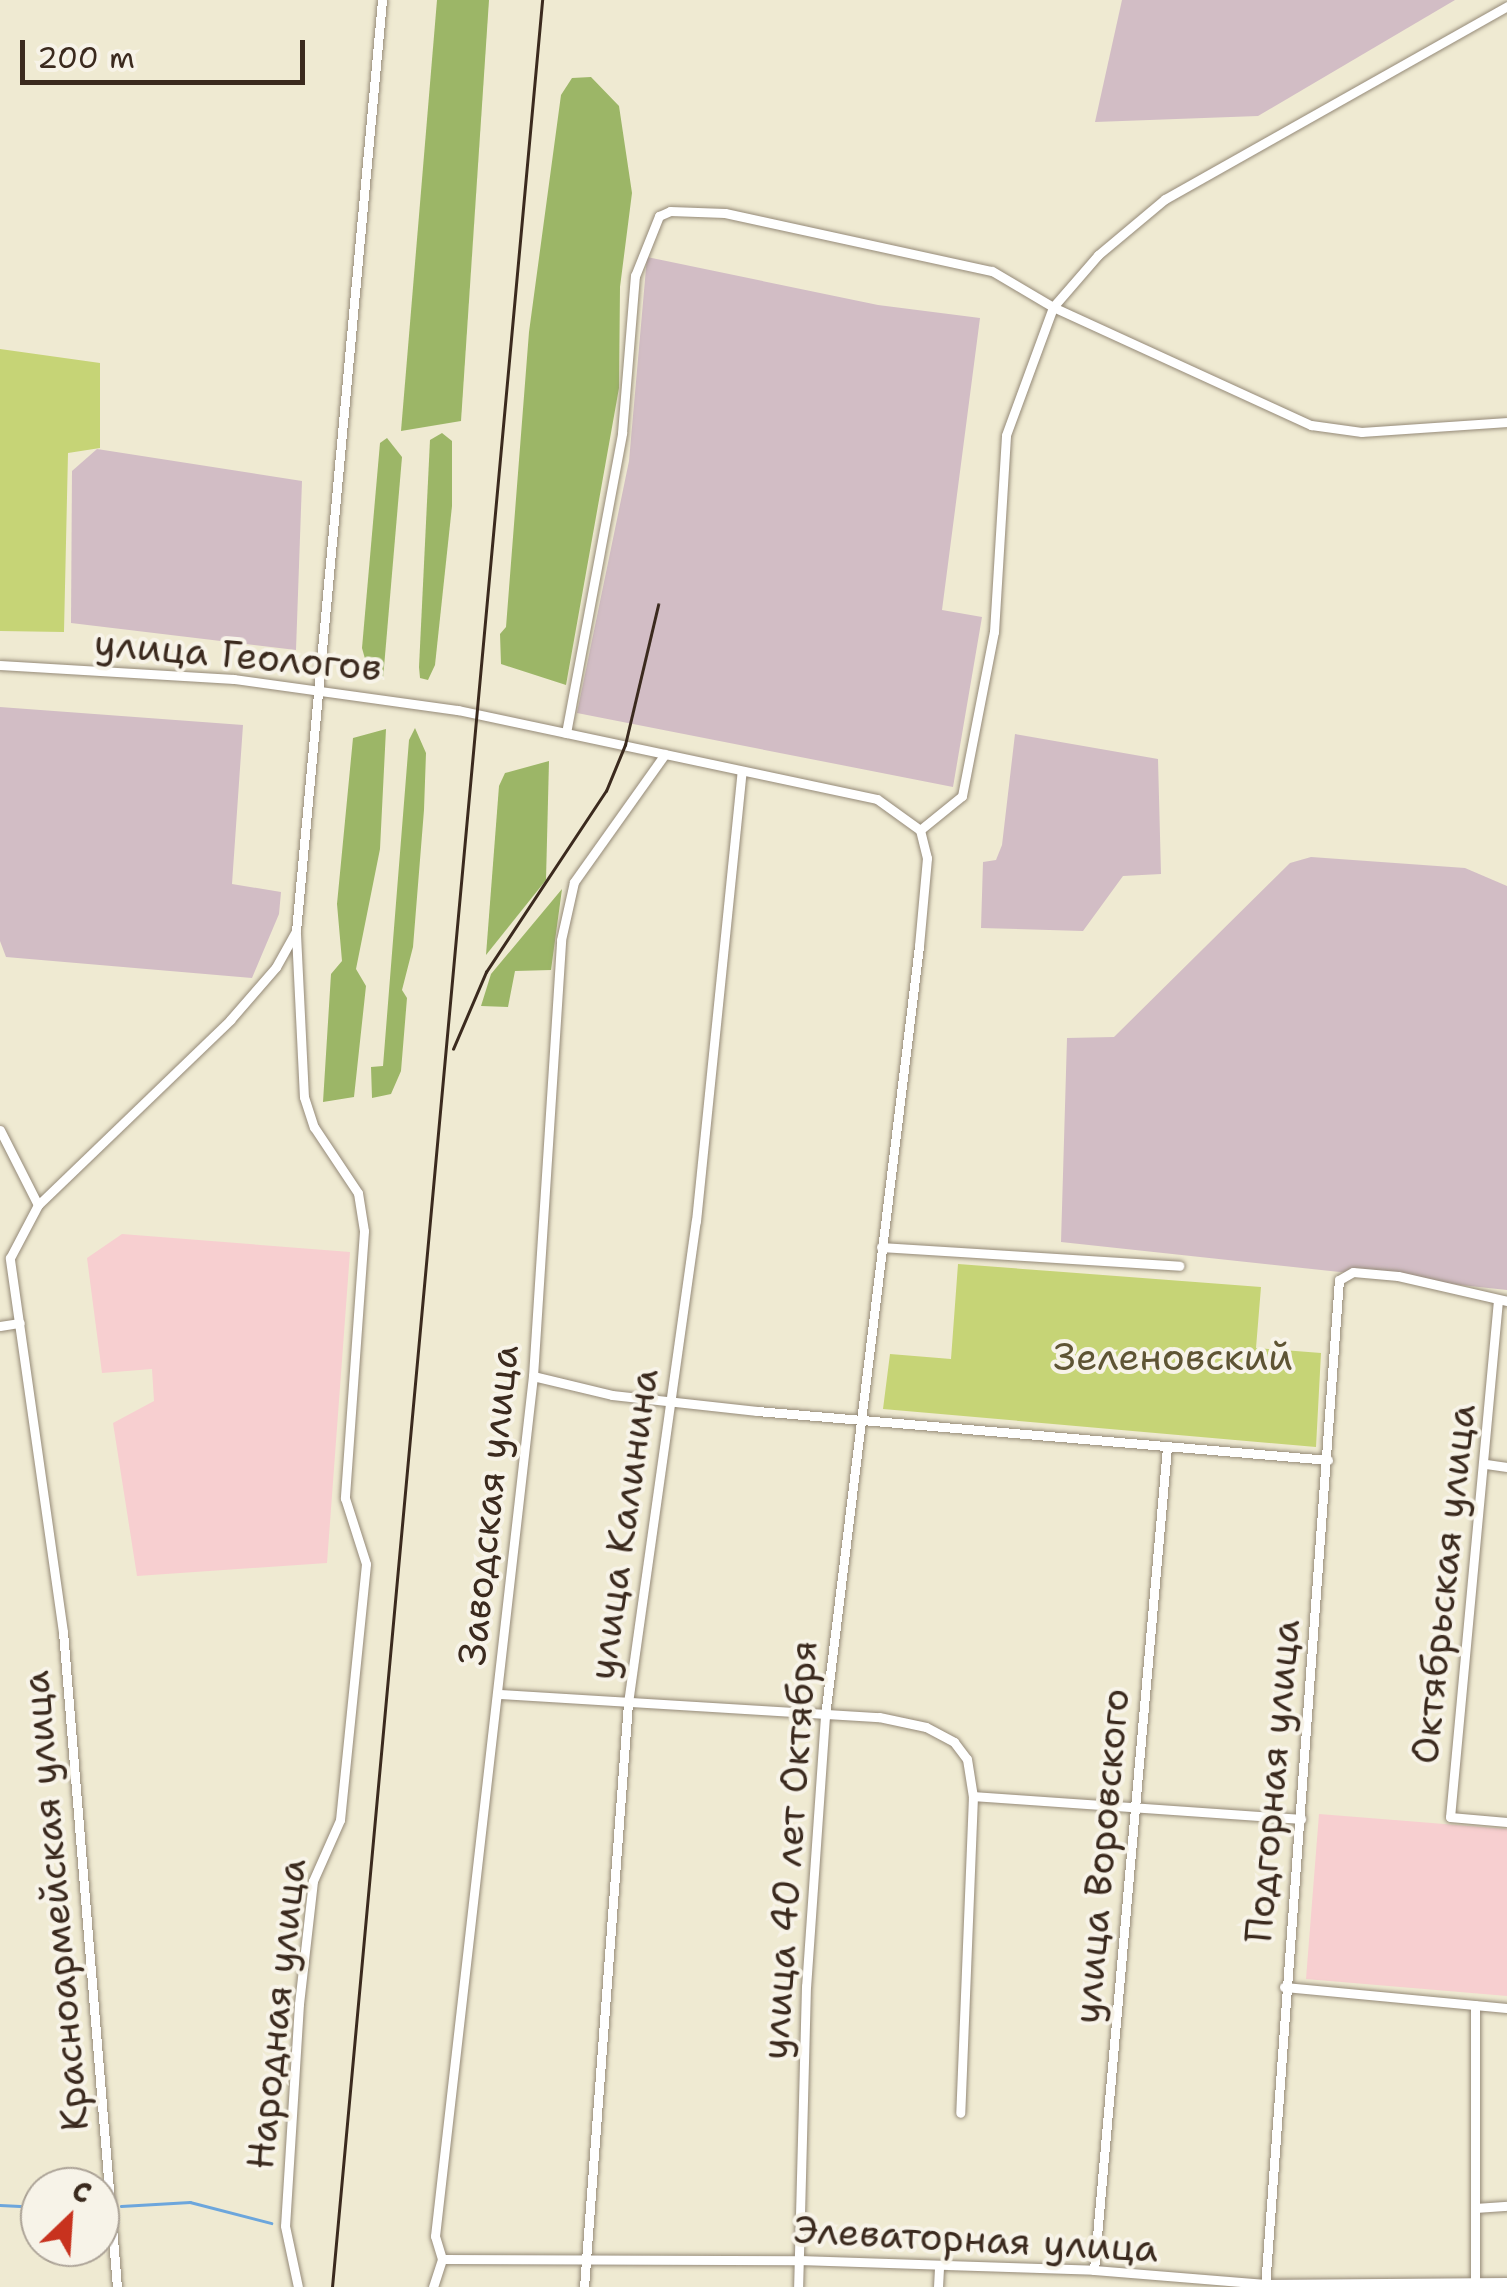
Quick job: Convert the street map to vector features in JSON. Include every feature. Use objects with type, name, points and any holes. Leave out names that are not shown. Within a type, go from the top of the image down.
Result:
[{"type":"street","name":"Народная улица","points":[[298,2287],[285,2226],[300,2004],[313,1881],[340,1820],[366,1564],[345,1498],[364,1231],[358,1193],[314,1127],[304,1097],[296,932],[382,0]]},
{"type":"street","points":[[1507,6],[1166,198],[1098,256],[1054,307],[1006,436],[994,632],[962,796],[920,830],[877,798],[566,733],[622,433],[636,276],[659,216],[686,208],[992,271],[1054,307],[1312,425],[1362,432],[1507,422]]},
{"type":"street","name":"улица Геологов","points":[[0,665],[320,689],[470,712],[566,733]]},
{"type":"street","name":"Заводская улица","points":[[433,2287],[442,2259],[435,2236],[500,1694],[533,1376],[561,940],[574,882],[664,754]]},
{"type":"street","name":"улица Калинина","points":[[584,2287],[628,1703],[696,1221],[742,771]]},
{"type":"street","name":"улица 40 лет Октября","points":[[798,2287],[806,1986],[825,1716],[919,946],[926,858],[920,830]]},
{"type":"street","points":[[12,1290],[14,1241],[38,1205],[230,1020],[296,932]]},
{"type":"street","points":[[0,1130],[38,1205]]},
{"type":"street","points":[[881,1247],[1180,1266]]},
{"type":"street","name":"Подгорная улица","points":[[1265,2285],[1339,1280],[1353,1272],[1398,1276],[1503,1300]]},
{"type":"street","points":[[0,1278],[12,1290]]},
{"type":"street","name":"Красноармейская улица","points":[[12,1290],[20,1323],[62,1632],[117,2287]]},
{"type":"street","name":"Октябрьская улица","points":[[1503,1300],[1450,1817],[1507,1822]]},
{"type":"street","points":[[0,1326],[20,1323]]},
{"type":"street","points":[[533,1376],[670,1400],[1328,1460]]},
{"type":"street","name":"улица Воровского","points":[[1094,2270],[1167,1448]]},
{"type":"street","points":[[1486,1464],[1507,1466]]},
{"type":"street","points":[[500,1694],[894,1719],[943,1734],[967,1759],[973,1796],[960,2114]]},
{"type":"street","points":[[973,1796],[1302,1819]]},
{"type":"street","points":[[1284,1987],[1507,2008]]},
{"type":"street","points":[[1474,2284],[1475,2005]]},
{"type":"street","points":[[1476,2208],[1507,2206]]},
{"type":"street","name":"Элеваторная улица","points":[[442,2259],[799,2260],[1070,2273],[1094,2270],[1265,2285],[1507,2282]]},
{"type":"street","points":[[938,2287],[940,2267]]},
{"type":"street","points":[[1068,2287],[1070,2273]]},
{"type":"shaded area","points":[[1122,0],[1455,0],[1258,116],[1095,122]]},
{"type":"shaded area","points":[[647,257],[878,305],[980,318],[942,610],[982,617],[953,787],[577,713],[629,461]]},
{"type":"shaded area","points":[[97,449],[302,481],[296,650],[71,623],[72,471]]},
{"type":"shaded area","points":[[0,707],[243,725],[232,884],[281,892],[279,914],[252,978],[6,957],[0,941]]},
{"type":"shaded area","points":[[1015,734],[1158,759],[1161,874],[1123,876],[1083,931],[981,928],[983,862],[996,860],[1002,845]]},
{"type":"shaded area","points":[[1311,857],[1465,868],[1507,886],[1507,1290],[1061,1242],[1067,1038],[1114,1037],[1290,863]]},
{"type":"shaded area","points":[[122,1234],[350,1252],[327,1563],[137,1576],[113,1423],[154,1401],[152,1369],[102,1373],[87,1258]]},
{"type":"shaded area","points":[[1319,1814],[1507,1829],[1507,1996],[1306,1979]]},
{"type":"green space","points":[[437,0],[489,0],[461,421],[401,431]]},
{"type":"green space","points":[[591,77],[619,106],[632,193],[620,287],[619,388],[566,685],[501,664],[500,634],[506,627],[529,332],[561,95],[572,78]]},
{"type":"green space","points":[[0,349],[100,363],[100,448],[68,453],[64,632],[0,631]]},
{"type":"green space","points":[[442,433],[452,441],[452,506],[435,665],[428,680],[420,678],[419,667],[430,440]]},
{"type":"green space","points":[[387,438],[402,457],[383,679],[369,673],[362,648],[380,443]]},
{"type":"green space","points":[[415,728],[426,753],[424,810],[413,947],[402,990],[407,998],[401,1071],[391,1094],[372,1098],[371,1067],[383,1066],[409,740]]},
{"type":"green space","points":[[386,729],[380,849],[356,969],[366,986],[354,1097],[323,1102],[331,974],[342,961],[337,904],[353,738]]},
{"type":"green space","points":[[549,761],[546,880],[486,955],[499,786],[505,773]]},
{"type":"green space","points":[[562,889],[551,970],[515,971],[508,1007],[481,1006],[491,974]]},
{"type":"green space","name":"Зеленовский","points":[[958,1264],[1261,1287],[1256,1348],[1321,1353],[1316,1447],[883,1409],[890,1354],[951,1359]]},
{"type":"waterway","points":[[121,2206],[190,2202],[271,2223]]},
{"type":"waterway","points":[[0,2205],[20,2206]]},
{"type":"railway","points":[[332,2287],[542,0]]},
{"type":"railway","points":[[453,1049],[486,972],[606,791],[625,745],[658,605]]}]
